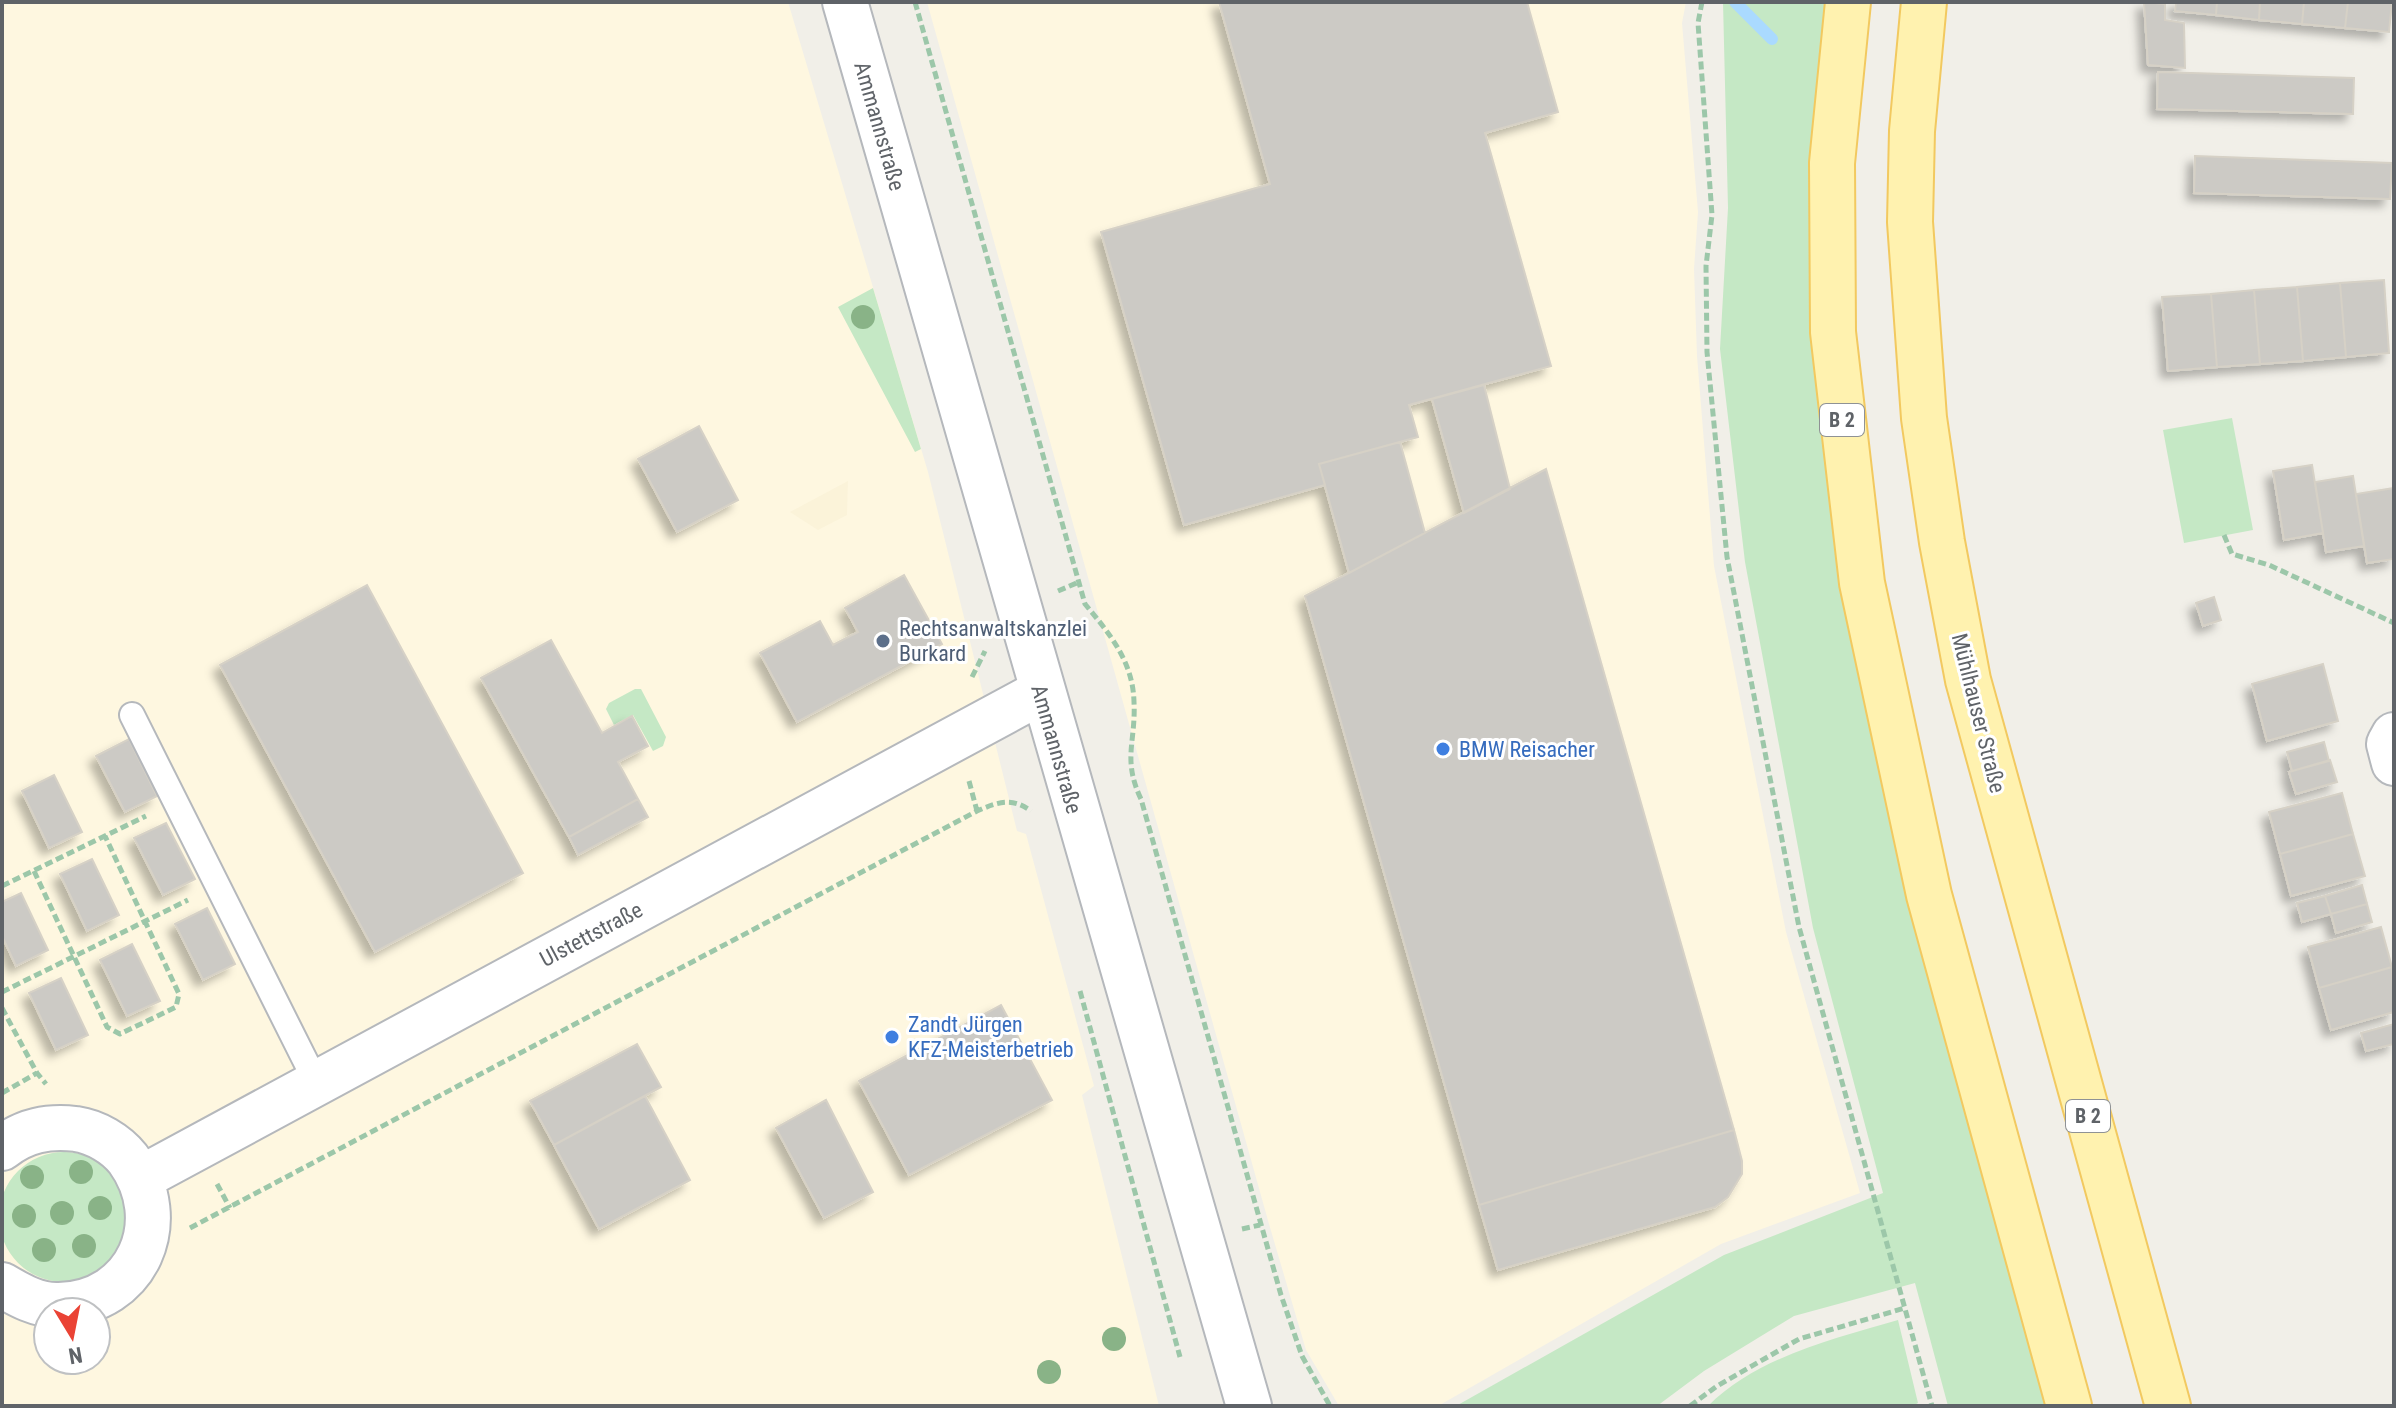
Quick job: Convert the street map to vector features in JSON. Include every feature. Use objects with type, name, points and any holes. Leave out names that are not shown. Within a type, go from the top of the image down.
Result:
[{"type":"main road","name":"B 2","points":[[1848,2],[1832,163],[1833,332],[1862,583],[1929,895],[2069,1406]]},
{"type":"main road","name":"Mühlhauser Straße","points":[[1924,2],[1912,131],[1910,222],[1924,418],[1942,542],[1972,694],[2168,1406]]},
{"type":"street","name":"Ammannstraße","points":[[845,2],[1247,1405]]},
{"type":"street","name":"Ulstettstraße","points":[[141,1178],[1041,692]]},
{"type":"street","points":[[2394,735],[2389,744],[2394,763]]},
{"type":"street","points":[[2,1285],[26,1299],[57,1306],[87,1301],[114,1288],[135,1265],[147,1237],[149,1207],[141,1178],[120,1148],[88,1131],[52,1126],[7,1129]]},
{"type":"lane","points":[[132,715],[317,1084]]},
{"type":"path","points":[[915,2],[1085,604],[1113,638],[1129,667],[1135,701],[1129,773],[1141,799],[1281,1295],[1302,1356],[1330,1406]]},
{"type":"path","points":[[1702,2],[1698,23],[1712,215],[1706,266],[1707,352],[1727,557],[1799,927],[1932,1406]]},
{"type":"path","points":[[2224,535],[2232,554],[2269,565],[2394,623]]},
{"type":"path","points":[[964,685],[978,671],[986,637]]},
{"type":"path","points":[[2,886],[175,801]]},
{"type":"path","points":[[186,1237],[189,1229],[977,811],[997,802],[1013,801],[1030,810],[1034,825]]},
{"type":"path","points":[[34,871],[107,1027],[120,1034],[176,1007],[179,994],[105,836]]},
{"type":"path","points":[[2,992],[218,886]]},
{"type":"path","points":[[1076,978],[1180,1357]]},
{"type":"path","points":[[2,1008],[37,1073],[47,1085]]},
{"type":"path","points":[[2,1093],[37,1073]]},
{"type":"path","points":[[1690,1406],[1717,1386],[1799,1339],[1905,1308]]},
{"type":"shaded area","points":[[2,2],[788,2],[928,472],[1017,831],[1026,834],[1094,1086],[1082,1095],[1159,1406],[2,1406]]},
{"type":"shaded area","name":"BMW Reisacher","points":[[927,2],[1686,2],[1682,23],[1698,212],[1694,269],[1697,356],[1714,566],[1786,932],[1860,1193],[1721,1244],[1438,1406],[1339,1406],[1306,1350],[1269,1224]]},
{"type":"green space","points":[[1723,2],[1848,2],[1832,163],[1862,583],[2069,1406],[1948,1406],[1915,1283],[1794,1316],[1704,1371],[1657,1406],[1456,1406],[1724,1255],[1883,1193],[1813,928],[1745,562],[1720,349],[1728,208]]},
{"type":"green space","points":[[873,288],[921,449],[915,452],[838,307]]},
{"type":"green space","points":[[2232,418],[2253,530],[2184,543],[2163,430]]},
{"type":"green space","points":[[635,689],[641,689],[666,737],[663,746],[653,751],[633,715],[614,725],[606,709],[609,703]]},
{"type":"green space","points":[[64,1152],[89,1157],[110,1171],[124,1192],[129,1217],[124,1242],[110,1263],[89,1277],[64,1282],[39,1277],[18,1263],[4,1242],[-1,1217],[4,1192],[18,1171],[39,1157]]},
{"type":"green space","points":[[1898,1320],[1918,1403],[1912,1406],[1708,1406],[1728,1389],[1773,1362],[1822,1343]]},
{"type":"sand","points":[[848,481],[847,515],[818,530],[790,512]]},
{"type":"building","points":[[1219,2],[1527,2],[1558,112],[1485,133],[1551,366],[1409,405],[1418,437],[1319,464],[1325,485],[1184,525],[1101,232],[1270,184]]},
{"type":"building","points":[[2144,2],[2165,4],[2165,20],[2184,23],[2185,68],[2148,65]]},
{"type":"building","points":[[2176,2],[2217,2],[2216,15],[2175,11]]},
{"type":"building","points":[[2217,2],[2260,2],[2259,20],[2216,15]]},
{"type":"building","points":[[2260,2],[2304,2],[2302,24],[2259,20]]},
{"type":"building","points":[[2304,2],[2348,2],[2345,28],[2302,24]]},
{"type":"building","points":[[2348,2],[2392,2],[2389,32],[2345,28]]},
{"type":"building","points":[[2158,72],[2354,78],[2353,114],[2157,109]]},
{"type":"building","points":[[2195,156],[2392,163],[2390,199],[2194,193]]},
{"type":"building","points":[[2384,280],[2389,353],[2346,357],[2340,283]]},
{"type":"building","points":[[2340,283],[2346,357],[2303,361],[2297,287]]},
{"type":"building","points":[[2297,287],[2303,361],[2260,364],[2254,290]]},
{"type":"building","points":[[2254,290],[2260,364],[2217,367],[2211,294]]},
{"type":"building","points":[[2211,294],[2217,367],[2168,371],[2162,297]]},
{"type":"building","points":[[1484,385],[1510,489],[1464,513],[1432,399]]},
{"type":"building","points":[[699,426],[738,500],[677,532],[638,459]]},
{"type":"building","points":[[1400,442],[1425,533],[1349,573],[1319,464]]},
{"type":"building","points":[[2312,465],[2323,533],[2284,540],[2273,471]]},
{"type":"building","points":[[1546,469],[1734,1130],[1479,1205],[1305,596]]},
{"type":"building","points":[[2353,476],[2364,546],[2326,552],[2315,482]]},
{"type":"building","points":[[2394,488],[2394,559],[2367,563],[2356,494]]},
{"type":"building","points":[[904,575],[942,644],[797,722],[760,653],[820,621],[833,645],[858,632],[845,608]]},
{"type":"building","points":[[367,585],[523,873],[375,952],[220,665]]},
{"type":"building","points":[[2214,597],[2221,620],[2203,626],[2196,603]]},
{"type":"building","points":[[551,640],[602,733],[632,716],[648,746],[618,762],[638,799],[569,837],[481,678]]},
{"type":"building","points":[[2323,664],[2338,721],[2267,741],[2252,684]]},
{"type":"building","points":[[129,739],[157,796],[125,812],[96,756]]},
{"type":"building","points":[[2324,742],[2329,761],[2292,771],[2287,752]]},
{"type":"building","points":[[2330,760],[2337,782],[2296,794],[2289,772]]},
{"type":"building","points":[[54,775],[82,832],[49,848],[22,791]]},
{"type":"building","points":[[2342,793],[2353,834],[2280,854],[2269,812]]},
{"type":"building","points":[[638,799],[648,817],[578,855],[569,837]]},
{"type":"building","points":[[166,823],[195,879],[163,895],[134,838]]},
{"type":"building","points":[[2353,834],[2365,876],[2291,896],[2280,854]]},
{"type":"building","points":[[92,859],[119,915],[87,931],[60,874]]},
{"type":"building","points":[[2362,885],[2367,904],[2331,914],[2325,896]]},
{"type":"building","points":[[21,893],[48,950],[16,966],[2,936],[2,902]]},
{"type":"building","points":[[2325,896],[2331,914],[2302,922],[2297,903]]},
{"type":"building","points":[[2367,904],[2372,922],[2336,933],[2331,914]]},
{"type":"building","points":[[207,908],[235,964],[203,980],[175,924]]},
{"type":"building","points":[[2381,927],[2392,967],[2319,988],[2308,947]]},
{"type":"building","points":[[132,944],[160,1001],[127,1016],[100,960]]},
{"type":"building","points":[[2392,967],[2394,1012],[2331,1030],[2319,988]]},
{"type":"building","points":[[61,978],[88,1035],[56,1050],[29,993]]},
{"type":"building","points":[[1001,1005],[1052,1100],[909,1175],[859,1081]]},
{"type":"building","points":[[2394,1024],[2394,1044],[2366,1051],[2361,1033]]},
{"type":"building","points":[[637,1044],[661,1087],[554,1145],[530,1101]]},
{"type":"building","points":[[645,1096],[690,1180],[599,1229],[554,1145]]},
{"type":"building","points":[[826,1100],[873,1192],[824,1218],[776,1128]]},
{"type":"building","points":[[1734,1130],[1742,1174],[1728,1197],[1715,1207],[1498,1270],[1479,1205]]},
{"type":"waterway","points":[[1735,2],[1772,39]]},
{"type":"place","name":"Rechtsanwaltskanzlei Burkard","points":[[883,641]]},
{"type":"place","name":"BMW Reisacher","points":[[1443,749]]},
{"type":"place","name":"Zandt Jürgen KFZ-Meisterbetrieb","points":[[892,1037]]}]
